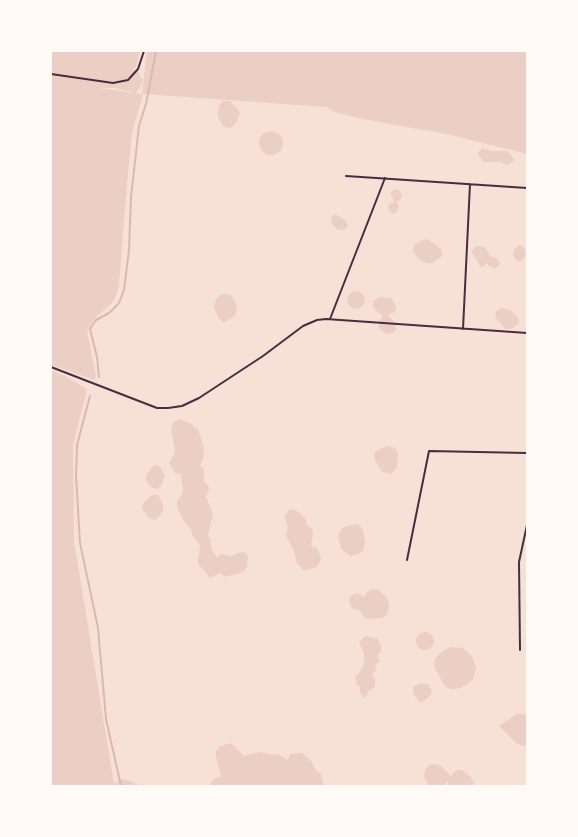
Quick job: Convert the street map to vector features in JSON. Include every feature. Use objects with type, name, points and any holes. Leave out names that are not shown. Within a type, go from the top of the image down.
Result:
[{"type":"lane","points":[[51,74],[113,83],[128,80],[138,68],[144,51]]},
{"type":"lane","points":[[346,176],[527,188]]},
{"type":"lane","points":[[330,319],[384,178]]},
{"type":"lane","points":[[462,329],[470,184]]},
{"type":"lane","points":[[51,367],[157,408],[175,407],[199,398],[263,356],[303,326],[317,320],[330,319],[527,333]]},
{"type":"lane","points":[[407,560],[429,451],[527,453]]},
{"type":"lane","points":[[520,650],[519,562],[527,525]]},
{"type":"shaded area","points":[[51,51],[140,51],[136,66],[133,70],[138,71],[143,82],[136,93],[115,88],[100,88],[142,94],[147,51],[527,51],[527,154],[451,135],[357,118],[335,112],[326,107],[143,94],[132,133],[119,285],[112,303],[96,317],[87,331],[96,376],[95,380],[51,365]]},
{"type":"shaded area","points":[[223,101],[230,101],[238,109],[240,114],[235,125],[230,128],[224,127],[218,117],[219,105]]},
{"type":"shaded area","points":[[271,131],[276,132],[282,138],[282,148],[276,154],[271,155],[266,154],[260,148],[259,143],[260,138],[266,132]]},
{"type":"shaded area","points":[[483,148],[491,151],[507,151],[515,160],[508,165],[499,162],[484,162],[478,155],[478,152]]},
{"type":"shaded area","points":[[395,189],[399,190],[402,195],[400,200],[396,202],[399,206],[398,210],[394,214],[391,213],[388,208],[389,204],[395,202],[391,192]]},
{"type":"shaded area","points":[[335,214],[345,220],[348,226],[344,230],[338,230],[332,224],[331,218]]},
{"type":"shaded area","points":[[425,239],[431,241],[442,250],[442,256],[433,263],[427,263],[418,259],[413,251],[414,245]]},
{"type":"shaded area","points":[[519,245],[524,247],[526,255],[523,260],[518,262],[513,255],[514,250]]},
{"type":"shaded area","points":[[476,246],[485,247],[490,256],[498,259],[500,264],[495,269],[487,263],[483,267],[480,266],[471,251]]},
{"type":"shaded area","points":[[352,291],[360,291],[365,296],[363,307],[360,309],[352,309],[347,304],[347,296]]},
{"type":"shaded area","points":[[221,294],[230,295],[234,299],[237,308],[235,316],[223,322],[218,317],[214,308],[216,299]]},
{"type":"shaded area","points":[[379,297],[391,298],[396,306],[395,312],[388,315],[395,322],[396,329],[393,333],[386,334],[379,328],[379,322],[383,316],[375,310],[373,304]]},
{"type":"shaded area","points":[[502,308],[511,310],[519,319],[518,324],[511,329],[505,329],[495,317],[496,311]]},
{"type":"shaded area","points":[[51,370],[69,378],[87,389],[73,445],[74,541],[114,784],[121,779],[141,786],[51,786]]},
{"type":"shaded area","points":[[179,419],[190,423],[199,431],[204,448],[203,460],[200,465],[204,469],[204,481],[208,485],[209,491],[206,496],[213,514],[208,535],[211,541],[211,547],[217,558],[221,554],[232,556],[244,552],[248,556],[247,567],[243,572],[225,577],[220,573],[210,578],[198,564],[200,545],[192,535],[191,529],[183,520],[178,509],[177,502],[183,492],[181,474],[175,473],[169,463],[175,452],[171,428],[174,422]]},
{"type":"shaded area","points":[[386,446],[395,448],[398,453],[397,468],[391,474],[382,472],[374,458],[375,452]]},
{"type":"shaded area","points":[[159,465],[165,475],[161,486],[156,489],[150,487],[146,476],[153,466]]},
{"type":"shaded area","points":[[152,495],[158,495],[163,505],[163,511],[156,520],[150,519],[142,509],[143,503]]},
{"type":"shaded area","points":[[290,509],[300,513],[306,520],[307,525],[312,529],[313,534],[311,546],[317,548],[321,556],[319,564],[315,568],[303,570],[297,563],[294,551],[286,536],[288,527],[284,516]]},
{"type":"shaded area","points":[[354,524],[359,525],[363,529],[365,542],[364,549],[360,553],[351,556],[341,549],[338,536],[342,528]]},
{"type":"shaded area","points":[[373,589],[379,590],[387,598],[389,609],[383,618],[365,619],[359,610],[353,609],[349,598],[354,594],[359,594],[364,597],[367,592]]},
{"type":"shaded area","points":[[421,632],[429,632],[434,637],[432,648],[429,650],[421,650],[416,645],[416,637]]},
{"type":"shaded area","points":[[365,636],[377,638],[381,646],[381,652],[377,656],[380,661],[375,665],[377,670],[372,674],[375,679],[375,687],[367,692],[368,694],[364,698],[360,693],[360,687],[357,685],[355,677],[359,673],[364,663],[364,653],[359,642]]},
{"type":"shaded area","points":[[450,647],[463,648],[472,656],[476,668],[473,680],[457,689],[450,689],[445,686],[434,664],[440,653]]},
{"type":"shaded area","points":[[423,683],[429,685],[432,691],[430,696],[421,703],[413,694],[413,687]]},
{"type":"shaded area","points":[[518,713],[527,715],[527,747],[517,744],[499,726]]},
{"type":"shaded area","points":[[231,743],[244,756],[260,752],[272,755],[278,754],[288,760],[290,754],[302,753],[311,760],[316,771],[321,774],[324,786],[210,786],[211,782],[215,778],[221,777],[216,751],[220,746]]},
{"type":"shaded area","points":[[435,764],[441,766],[450,777],[456,770],[462,770],[471,777],[474,783],[472,786],[447,786],[448,781],[442,786],[429,786],[424,776],[425,770],[429,765]]},
{"type":"waterway","points":[[99,377],[97,357],[90,329],[96,320],[109,313],[119,303],[124,290],[129,250],[131,197],[139,126],[146,104],[156,51]]},
{"type":"waterway","points":[[90,396],[77,445],[76,476],[80,543],[98,628],[106,719],[121,786]]}]
